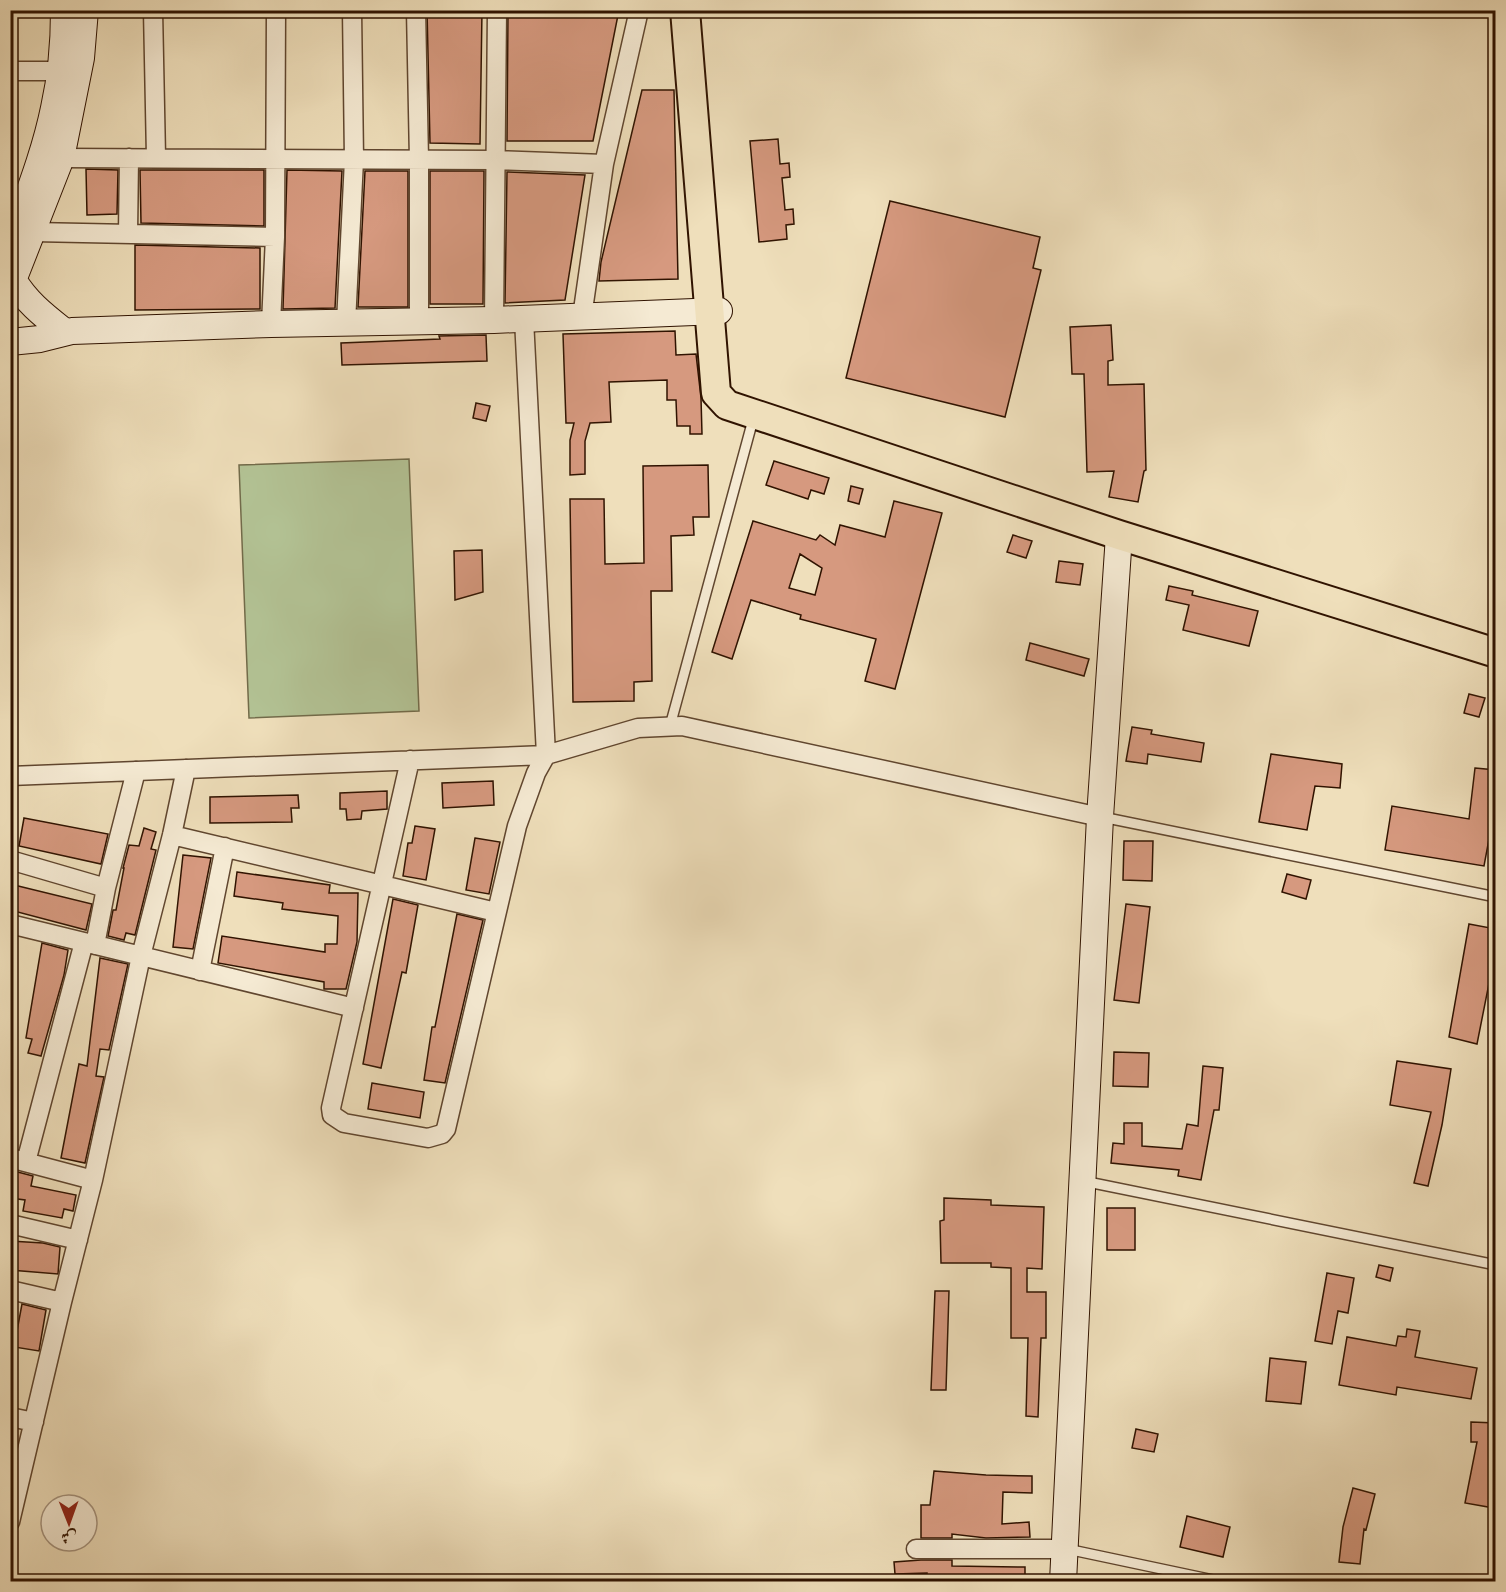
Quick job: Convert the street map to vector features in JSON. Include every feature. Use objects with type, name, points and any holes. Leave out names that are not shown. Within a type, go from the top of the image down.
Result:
[{"type":"main road","points":[[685,10],[714,311]]},
{"type":"main road","points":[[694,10],[714,311],[716,393],[727,405],[1119,536],[1496,653]]},
{"type":"street","points":[[64,10],[60,71],[54,109],[27,198],[12,284],[27,300],[67,330]]},
{"type":"street","points":[[22,237],[61,158],[81,58],[84,10]]},
{"type":"street","points":[[153,10],[156,157]]},
{"type":"street","points":[[271,324],[275,237],[276,10]]},
{"type":"street","points":[[346,323],[354,160],[352,10]]},
{"type":"street","points":[[416,10],[419,322]]},
{"type":"street","points":[[494,320],[497,10]]},
{"type":"street","points":[[582,317],[604,164],[639,10]]},
{"type":"street","points":[[10,71],[60,71]]},
{"type":"street","points":[[61,158],[495,160],[604,164]]},
{"type":"street","points":[[128,234],[129,158]]},
{"type":"street","points":[[22,237],[128,234],[275,237]]},
{"type":"street","points":[[10,324],[67,330],[494,320],[714,311]]},
{"type":"street","points":[[410,760],[331,1108],[332,1115],[344,1123],[428,1138],[442,1134],[446,1129],[517,826],[536,773],[546,755],[524,319]]},
{"type":"street","points":[[10,342],[39,339],[67,330]]},
{"type":"street","points":[[1063,1581],[1100,817],[1119,536]]},
{"type":"street","points":[[10,776],[546,755],[628,730],[670,726],[693,728],[1100,817]]},
{"type":"street","points":[[10,1522],[93,1180],[141,956],[172,835],[186,769]]},
{"type":"street","points":[[93,1180],[18,1160],[106,888],[136,771]]},
{"type":"street","points":[[172,835],[496,912]]},
{"type":"street","points":[[200,971],[225,847]]},
{"type":"street","points":[[10,860],[106,888]]},
{"type":"street","points":[[10,924],[354,1008]]},
{"type":"street","points":[[10,1224],[78,1240]]},
{"type":"street","points":[[10,1290],[62,1302]]},
{"type":"street","points":[[10,1417],[34,1422]]},
{"type":"street","points":[[916,1549],[1065,1549]]},
{"type":"lane","points":[[670,726],[749,414]]},
{"type":"lane","points":[[1100,817],[1496,897]]},
{"type":"lane","points":[[1083,1181],[1496,1265]]},
{"type":"lane","points":[[1065,1549],[1223,1581]]},
{"type":"green space","points":[[409,459],[419,711],[249,718],[239,465]]},
{"type":"building","points":[[427,10],[482,10],[480,144],[430,143]]},
{"type":"building","points":[[508,10],[619,10],[593,141],[507,141]]},
{"type":"building","points":[[642,90],[674,90],[678,279],[599,281],[601,262]]},
{"type":"building","points":[[778,139],[780,164],[789,163],[790,177],[782,178],[785,210],[793,209],[794,224],[786,225],[787,239],[759,242],[750,141]]},
{"type":"building","points":[[86,169],[118,170],[117,214],[87,215]]},
{"type":"building","points":[[140,170],[264,170],[264,226],[141,223]]},
{"type":"building","points":[[287,170],[342,171],[335,308],[283,309]]},
{"type":"building","points":[[365,171],[408,171],[408,307],[358,307]]},
{"type":"building","points":[[430,171],[484,171],[483,304],[430,304]]},
{"type":"building","points":[[507,172],[585,175],[565,300],[505,303]]},
{"type":"building","points":[[890,201],[1040,237],[1033,268],[1041,270],[1005,417],[846,378]]},
{"type":"building","points":[[135,245],[260,248],[260,309],[135,310]]},
{"type":"building","points":[[1111,325],[1113,360],[1108,361],[1108,385],[1144,384],[1146,470],[1138,502],[1109,497],[1114,471],[1087,472],[1084,374],[1072,374],[1070,327]]},
{"type":"building","points":[[675,331],[676,355],[696,354],[702,434],[690,434],[690,426],[677,426],[676,400],[667,400],[667,380],[609,382],[611,422],[590,423],[585,441],[585,474],[570,475],[570,440],[574,423],[566,423],[563,334]]},
{"type":"building","points":[[486,335],[487,361],[342,365],[341,343]]},
{"type":"building","points":[[476,403],[490,406],[486,421],[473,418]]},
{"type":"building","points":[[774,461],[829,478],[824,494],[811,490],[808,499],[766,485]]},
{"type":"building","points":[[708,465],[709,517],[693,517],[694,535],[671,536],[672,591],[651,591],[652,681],[634,682],[634,701],[573,702],[570,499],[604,499],[605,564],[644,563],[643,466]]},
{"type":"building","points":[[851,486],[863,489],[859,504],[848,501]]},
{"type":"building","points":[[894,501],[942,513],[895,689],[865,681],[876,639],[800,619],[801,615],[751,600],[732,659],[712,652],[753,521],[816,540],[820,535],[835,545],[840,525],[885,537]],"holes":[[[800,554],[822,568],[815,595],[789,588]]]},
{"type":"building","points":[[1013,535],[1032,541],[1026,558],[1007,552]]},
{"type":"building","points":[[482,550],[483,592],[455,600],[454,551]]},
{"type":"building","points":[[1059,561],[1083,564],[1080,585],[1056,582]]},
{"type":"building","points":[[1169,586],[1193,591],[1192,595],[1258,611],[1249,646],[1183,630],[1189,605],[1166,600]]},
{"type":"building","points":[[1030,643],[1089,659],[1084,676],[1026,660]]},
{"type":"building","points":[[1469,694],[1485,698],[1479,717],[1464,713]]},
{"type":"building","points":[[1132,727],[1152,730],[1151,734],[1204,743],[1201,762],[1148,754],[1147,764],[1126,761]]},
{"type":"building","points":[[1271,754],[1342,764],[1340,788],[1315,786],[1307,830],[1259,822]]},
{"type":"building","points":[[1475,768],[1496,770],[1494,823],[1492,823],[1484,866],[1385,850],[1392,806],[1469,819]]},
{"type":"building","points":[[493,781],[494,805],[443,808],[442,783]]},
{"type":"building","points":[[387,791],[387,809],[362,811],[361,819],[347,820],[346,809],[340,809],[340,793]]},
{"type":"building","points":[[298,795],[299,808],[291,808],[292,822],[210,823],[210,797]]},
{"type":"building","points":[[24,818],[108,834],[101,864],[19,846]]},
{"type":"building","points":[[415,826],[435,829],[426,880],[403,876],[408,843],[412,843]]},
{"type":"building","points":[[144,828],[156,832],[151,849],[156,850],[135,935],[126,933],[124,940],[108,936],[113,910],[116,910],[129,845],[139,846]]},
{"type":"building","points":[[475,838],[500,842],[489,894],[466,890]]},
{"type":"building","points":[[1124,841],[1153,841],[1152,881],[1123,880]]},
{"type":"building","points":[[183,855],[211,858],[193,949],[173,947]]},
{"type":"building","points":[[237,872],[330,885],[329,893],[358,893],[357,942],[346,989],[324,989],[324,982],[218,963],[222,936],[325,952],[325,944],[337,944],[338,916],[282,909],[283,903],[234,896]]},
{"type":"building","points":[[1287,874],[1311,880],[1306,899],[1282,892]]},
{"type":"building","points":[[10,884],[92,904],[86,930],[10,910]]},
{"type":"building","points":[[393,899],[418,905],[406,973],[402,972],[381,1068],[363,1064]]},
{"type":"building","points":[[1126,904],[1150,907],[1139,1003],[1114,1000]]},
{"type":"building","points":[[457,914],[483,920],[445,1083],[424,1080],[432,1027],[435,1027]]},
{"type":"building","points":[[1469,924],[1496,929],[1496,948],[1477,1044],[1449,1037]]},
{"type":"building","points":[[42,943],[68,950],[64,975],[41,1056],[28,1053],[32,1039],[26,1038]]},
{"type":"building","points":[[100,958],[128,964],[109,1050],[100,1049],[96,1076],[104,1077],[85,1163],[61,1158],[79,1064],[87,1066]]},
{"type":"building","points":[[1114,1052],[1149,1053],[1148,1087],[1113,1086]]},
{"type":"building","points":[[1397,1061],[1451,1069],[1442,1125],[1428,1186],[1414,1183],[1431,1112],[1390,1105]]},
{"type":"building","points":[[1203,1066],[1223,1068],[1219,1110],[1214,1110],[1201,1180],[1178,1176],[1179,1170],[1111,1163],[1113,1143],[1124,1144],[1124,1123],[1142,1123],[1142,1146],[1182,1149],[1187,1124],[1198,1126]]},
{"type":"building","points":[[372,1083],[424,1092],[420,1118],[368,1109]]},
{"type":"building","points":[[10,1170],[33,1176],[31,1186],[76,1195],[73,1211],[64,1209],[62,1218],[23,1211],[25,1200],[10,1198]]},
{"type":"building","points":[[944,1198],[991,1200],[991,1205],[1044,1207],[1042,1269],[1027,1268],[1027,1292],[1046,1292],[1046,1338],[1041,1338],[1038,1417],[1026,1416],[1028,1338],[1011,1338],[1011,1268],[991,1267],[991,1263],[941,1263],[940,1221],[944,1220]]},
{"type":"building","points":[[1107,1208],[1135,1208],[1135,1250],[1107,1250]]},
{"type":"building","points":[[10,1241],[43,1243],[60,1247],[58,1274],[10,1270]]},
{"type":"building","points":[[1379,1265],[1393,1268],[1390,1281],[1376,1277]]},
{"type":"building","points":[[1327,1273],[1354,1278],[1348,1313],[1338,1311],[1332,1344],[1315,1341]]},
{"type":"building","points":[[935,1291],[949,1291],[946,1390],[931,1390]]},
{"type":"building","points":[[22,1304],[46,1310],[39,1351],[14,1347]]},
{"type":"building","points":[[1407,1329],[1420,1331],[1415,1357],[1477,1368],[1471,1399],[1397,1387],[1396,1395],[1339,1385],[1347,1337],[1396,1346],[1398,1336],[1406,1337]]},
{"type":"building","points":[[1270,1358],[1306,1362],[1301,1404],[1266,1401]]},
{"type":"building","points":[[1471,1422],[1496,1423],[1494,1508],[1465,1503],[1477,1442],[1471,1442]]},
{"type":"building","points":[[1136,1429],[1158,1434],[1154,1452],[1132,1448]]},
{"type":"building","points":[[934,1471],[1032,1476],[1032,1493],[1003,1492],[1002,1524],[1029,1522],[1030,1537],[986,1538],[952,1534],[952,1538],[921,1538],[921,1505],[930,1505]]},
{"type":"building","points":[[1353,1488],[1375,1494],[1366,1530],[1364,1529],[1360,1564],[1339,1562],[1343,1527]]},
{"type":"building","points":[[1187,1516],[1230,1527],[1223,1557],[1180,1547]]},
{"type":"building","points":[[952,1560],[952,1566],[1025,1567],[1025,1581],[927,1581],[927,1573],[895,1574],[894,1562]]}]
